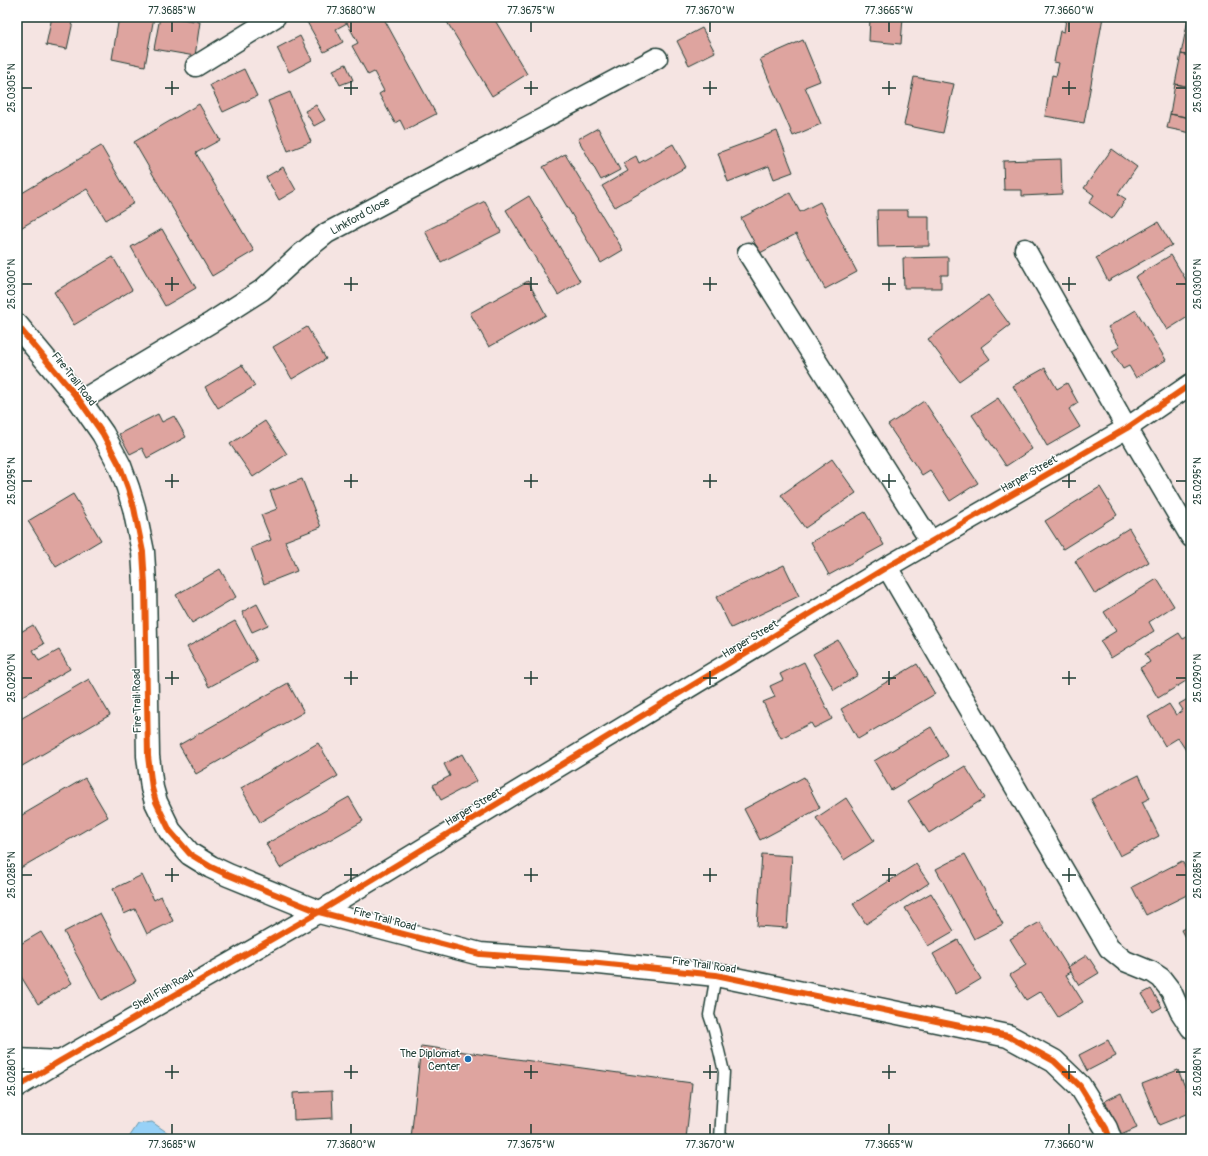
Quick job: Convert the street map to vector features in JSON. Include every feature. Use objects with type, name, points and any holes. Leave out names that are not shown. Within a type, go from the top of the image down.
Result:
[{"type":"street","points":[[196,66],[275,17]]},
{"type":"street","name":"Linkford Close","points":[[80,401],[212,322],[262,290],[302,253],[327,233],[657,58]]},
{"type":"street","points":[[1025,249],[1191,537]]},
{"type":"street","points":[[748,253],[931,542]]},
{"type":"street","name":"Fire Trail Road","points":[[17,325],[80,401],[103,434],[120,466],[134,508],[143,552],[145,584],[148,756],[152,788],[170,831],[190,854],[211,867],[228,875],[319,912],[480,954],[589,962],[716,975],[1008,1036],[1054,1061],[1080,1086],[1106,1128],[1110,1139]]},
{"type":"street","name":"Harper Street","points":[[319,912],[887,567],[1127,428],[1191,384]]},
{"type":"street","points":[[887,567],[1109,948],[1125,961],[1152,972],[1162,978],[1171,991],[1180,1011],[1191,1028]]},
{"type":"street","name":"Shell Fish Road","points":[[17,1086],[319,912]]},
{"type":"street","points":[[17,1059],[60,1061]]},
{"type":"lane","points":[[716,975],[709,1015],[724,1072],[720,1139]]},
{"type":"water","points":[[152,1122],[174,1139],[128,1139],[138,1124]]},
{"type":"building","points":[[52,17],[74,17],[67,49],[46,45]]},
{"type":"building","points":[[119,17],[154,17],[145,66],[112,59]]},
{"type":"building","points":[[160,17],[170,17],[200,22],[195,56],[154,49]]},
{"type":"building","points":[[316,17],[383,17],[436,114],[405,130],[400,120],[395,123],[379,94],[384,91],[374,72],[368,75],[352,46],[358,43],[347,23],[336,29],[343,42],[324,52],[307,22]]},
{"type":"building","points":[[444,17],[493,17],[527,74],[492,96]]},
{"type":"building","points":[[870,17],[903,17],[901,44],[869,41]]},
{"type":"building","points":[[1062,17],[1103,17],[1084,123],[1045,116],[1052,75],[1056,76],[1059,63],[1054,62],[1060,31],[1064,32],[1066,19]]},
{"type":"building","points":[[1188,17],[1191,17],[1191,25],[1187,24]]},
{"type":"building","points":[[1187,24],[1191,25],[1191,56],[1181,54]]},
{"type":"building","points":[[702,28],[715,52],[689,65],[677,41]]},
{"type":"building","points":[[300,36],[312,60],[289,72],[277,48]]},
{"type":"building","points":[[803,40],[820,81],[805,87],[821,124],[793,136],[760,59]]},
{"type":"building","points":[[1181,54],[1191,56],[1191,87],[1175,84]]},
{"type":"building","points":[[346,64],[353,80],[340,85],[333,70]]},
{"type":"building","points":[[244,69],[257,96],[223,112],[210,85]]},
{"type":"building","points":[[914,77],[954,84],[943,133],[904,125]]},
{"type":"building","points":[[1175,84],[1191,87],[1191,118],[1170,114]]},
{"type":"building","points":[[290,92],[311,142],[288,151],[268,101]]},
{"type":"building","points":[[199,104],[220,140],[196,153],[254,251],[212,276],[134,142]]},
{"type":"building","points":[[316,105],[325,120],[314,126],[305,111]]},
{"type":"building","points":[[1170,114],[1191,118],[1191,133],[1167,128]]},
{"type":"building","points":[[598,128],[620,170],[601,180],[578,139]]},
{"type":"building","points":[[777,131],[793,172],[774,179],[769,166],[728,182],[718,153]]},
{"type":"building","points":[[673,144],[686,167],[615,207],[602,186],[628,171],[623,163],[636,156],[639,163]]},
{"type":"building","points":[[101,146],[134,203],[106,220],[87,189],[17,230],[17,196]]},
{"type":"building","points":[[1112,149],[1137,167],[1118,194],[1126,199],[1112,219],[1089,203],[1094,195],[1084,188]]},
{"type":"building","points":[[565,154],[623,250],[601,263],[543,167]]},
{"type":"building","points":[[1061,159],[1062,194],[1022,196],[1022,190],[1004,190],[1003,161]]},
{"type":"building","points":[[283,167],[296,190],[279,200],[266,177]]},
{"type":"building","points":[[790,193],[800,212],[820,202],[857,272],[825,289],[796,234],[760,253],[741,218]]},
{"type":"building","points":[[529,196],[580,281],[558,295],[506,210]]},
{"type":"building","points":[[485,201],[501,232],[441,262],[425,231]]},
{"type":"building","points":[[877,210],[908,210],[908,216],[929,216],[929,246],[878,247]]},
{"type":"building","points":[[1158,222],[1172,245],[1108,281],[1096,258]]},
{"type":"building","points":[[162,229],[196,288],[165,306],[131,247]]},
{"type":"building","points":[[1171,255],[1191,288],[1191,315],[1167,330],[1135,277]]},
{"type":"building","points":[[113,257],[132,290],[74,325],[54,292]]},
{"type":"building","points":[[948,257],[948,275],[941,275],[941,288],[904,288],[903,258]]},
{"type":"building","points":[[528,281],[546,315],[489,347],[470,313]]},
{"type":"building","points":[[988,295],[1010,325],[981,347],[990,359],[959,381],[928,339]]},
{"type":"building","points":[[1136,310],[1166,360],[1136,378],[1129,366],[1123,369],[1112,351],[1120,347],[1108,327]]},
{"type":"building","points":[[307,327],[326,359],[292,379],[273,347]]},
{"type":"building","points":[[242,365],[255,386],[218,408],[205,387]]},
{"type":"building","points":[[1045,368],[1057,389],[1067,383],[1078,403],[1069,409],[1080,427],[1047,446],[1013,386]]},
{"type":"building","points":[[998,398],[1032,449],[1006,466],[972,415]]},
{"type":"building","points":[[924,401],[978,483],[950,501],[930,470],[922,475],[888,425]]},
{"type":"building","points":[[158,414],[162,422],[174,416],[186,437],[147,458],[142,448],[130,454],[119,434]]},
{"type":"building","points":[[265,421],[287,454],[253,477],[230,444]]},
{"type":"building","points":[[832,459],[856,493],[805,528],[781,495]]},
{"type":"building","points":[[302,479],[321,527],[285,541],[297,571],[264,584],[251,548],[271,540],[261,515],[277,509],[270,491]]},
{"type":"building","points":[[1100,487],[1117,515],[1063,549],[1045,521]]},
{"type":"building","points":[[73,494],[101,540],[56,567],[28,521]]},
{"type":"building","points":[[865,512],[884,545],[829,575],[811,542]]},
{"type":"building","points":[[1129,528],[1149,562],[1095,594],[1075,561]]},
{"type":"building","points":[[784,565],[799,596],[731,628],[716,597]]},
{"type":"building","points":[[220,569],[236,597],[192,623],[176,595]]},
{"type":"building","points":[[1157,579],[1174,606],[1149,622],[1154,631],[1111,658],[1100,641],[1116,631],[1104,612]]},
{"type":"building","points":[[257,604],[268,625],[252,632],[242,612]]},
{"type":"building","points":[[235,621],[257,661],[209,687],[187,647]]},
{"type":"building","points":[[33,625],[44,644],[33,650],[39,661],[59,650],[70,669],[18,699],[17,634]]},
{"type":"building","points":[[1179,633],[1183,639],[1191,635],[1191,678],[1158,698],[1140,668],[1150,662],[1145,654]]},
{"type":"building","points":[[838,640],[858,675],[834,690],[813,654]]},
{"type":"building","points":[[804,662],[832,719],[814,728],[811,723],[781,738],[763,702],[775,697],[770,686],[783,680],[780,674]]},
{"type":"building","points":[[917,664],[935,694],[858,739],[841,709]]},
{"type":"building","points":[[89,679],[110,715],[17,769],[17,721]]},
{"type":"building","points":[[288,683],[304,712],[196,774],[179,745]]},
{"type":"building","points":[[1191,697],[1191,750],[1187,752],[1178,738],[1165,746],[1148,717],[1169,704],[1176,715],[1183,710],[1179,704]]},
{"type":"building","points":[[931,727],[948,756],[891,790],[874,761]]},
{"type":"building","points":[[318,743],[338,776],[260,822],[241,788]]},
{"type":"building","points":[[462,754],[477,781],[441,800],[433,785],[450,776],[444,764]]},
{"type":"building","points":[[965,766],[985,798],[929,833],[908,801]]},
{"type":"building","points":[[1139,775],[1150,798],[1142,802],[1159,836],[1120,856],[1091,799]]},
{"type":"building","points":[[804,777],[820,808],[760,840],[744,809]]},
{"type":"building","points":[[85,778],[108,817],[17,870],[17,818]]},
{"type":"building","points":[[349,797],[363,821],[280,868],[266,844]]},
{"type":"building","points":[[846,798],[874,841],[844,860],[816,818]]},
{"type":"building","points":[[762,854],[792,856],[787,928],[757,926]]},
{"type":"building","points":[[965,854],[1003,924],[974,939],[936,869]]},
{"type":"building","points":[[1182,861],[1191,878],[1191,893],[1146,915],[1132,887]]},
{"type":"building","points":[[916,864],[929,883],[866,924],[853,904]]},
{"type":"building","points":[[142,875],[154,900],[161,896],[173,921],[147,934],[135,909],[124,914],[113,889]]},
{"type":"building","points":[[931,893],[954,931],[928,946],[905,908]]},
{"type":"building","points":[[100,913],[136,981],[101,1000],[64,932]]},
{"type":"building","points":[[1040,922],[1071,972],[1066,975],[1083,1002],[1058,1017],[1041,991],[1026,1000],[1010,975],[1026,965],[1010,939]]},
{"type":"building","points":[[1191,925],[1191,949],[1181,930]]},
{"type":"building","points":[[41,932],[72,983],[38,1004],[17,970],[17,946]]},
{"type":"building","points":[[958,940],[981,979],[956,994],[933,954]]},
{"type":"building","points":[[1087,955],[1099,973],[1079,985],[1068,967]]},
{"type":"building","points":[[1151,989],[1162,1007],[1153,1012],[1142,994]]},
{"type":"building","points":[[1108,1040],[1116,1056],[1087,1071],[1079,1055]]},
{"type":"building","points":[[421,1046],[692,1083],[686,1139],[411,1139]]},
{"type":"building","points":[[1178,1070],[1191,1101],[1191,1112],[1159,1125],[1142,1084]]},
{"type":"building","points":[[332,1091],[333,1118],[294,1120],[293,1093]]},
{"type":"building","points":[[1121,1093],[1137,1128],[1121,1135],[1105,1101]]},
{"type":"cycle path","points":[[17,325],[80,401],[103,434],[120,466],[128,488],[134,508],[143,552],[145,584],[148,756],[152,788],[156,802],[170,831],[190,854],[211,867],[228,875],[319,912],[480,954],[589,962],[716,975],[1008,1036],[1054,1061],[1080,1086],[1106,1128],[1110,1139]]},
{"type":"cycle path","points":[[17,1087],[319,912],[887,567],[1127,428],[1191,384]]},
{"type":"place","name":"The Diplomat Center","points":[[468,1059]]}]
